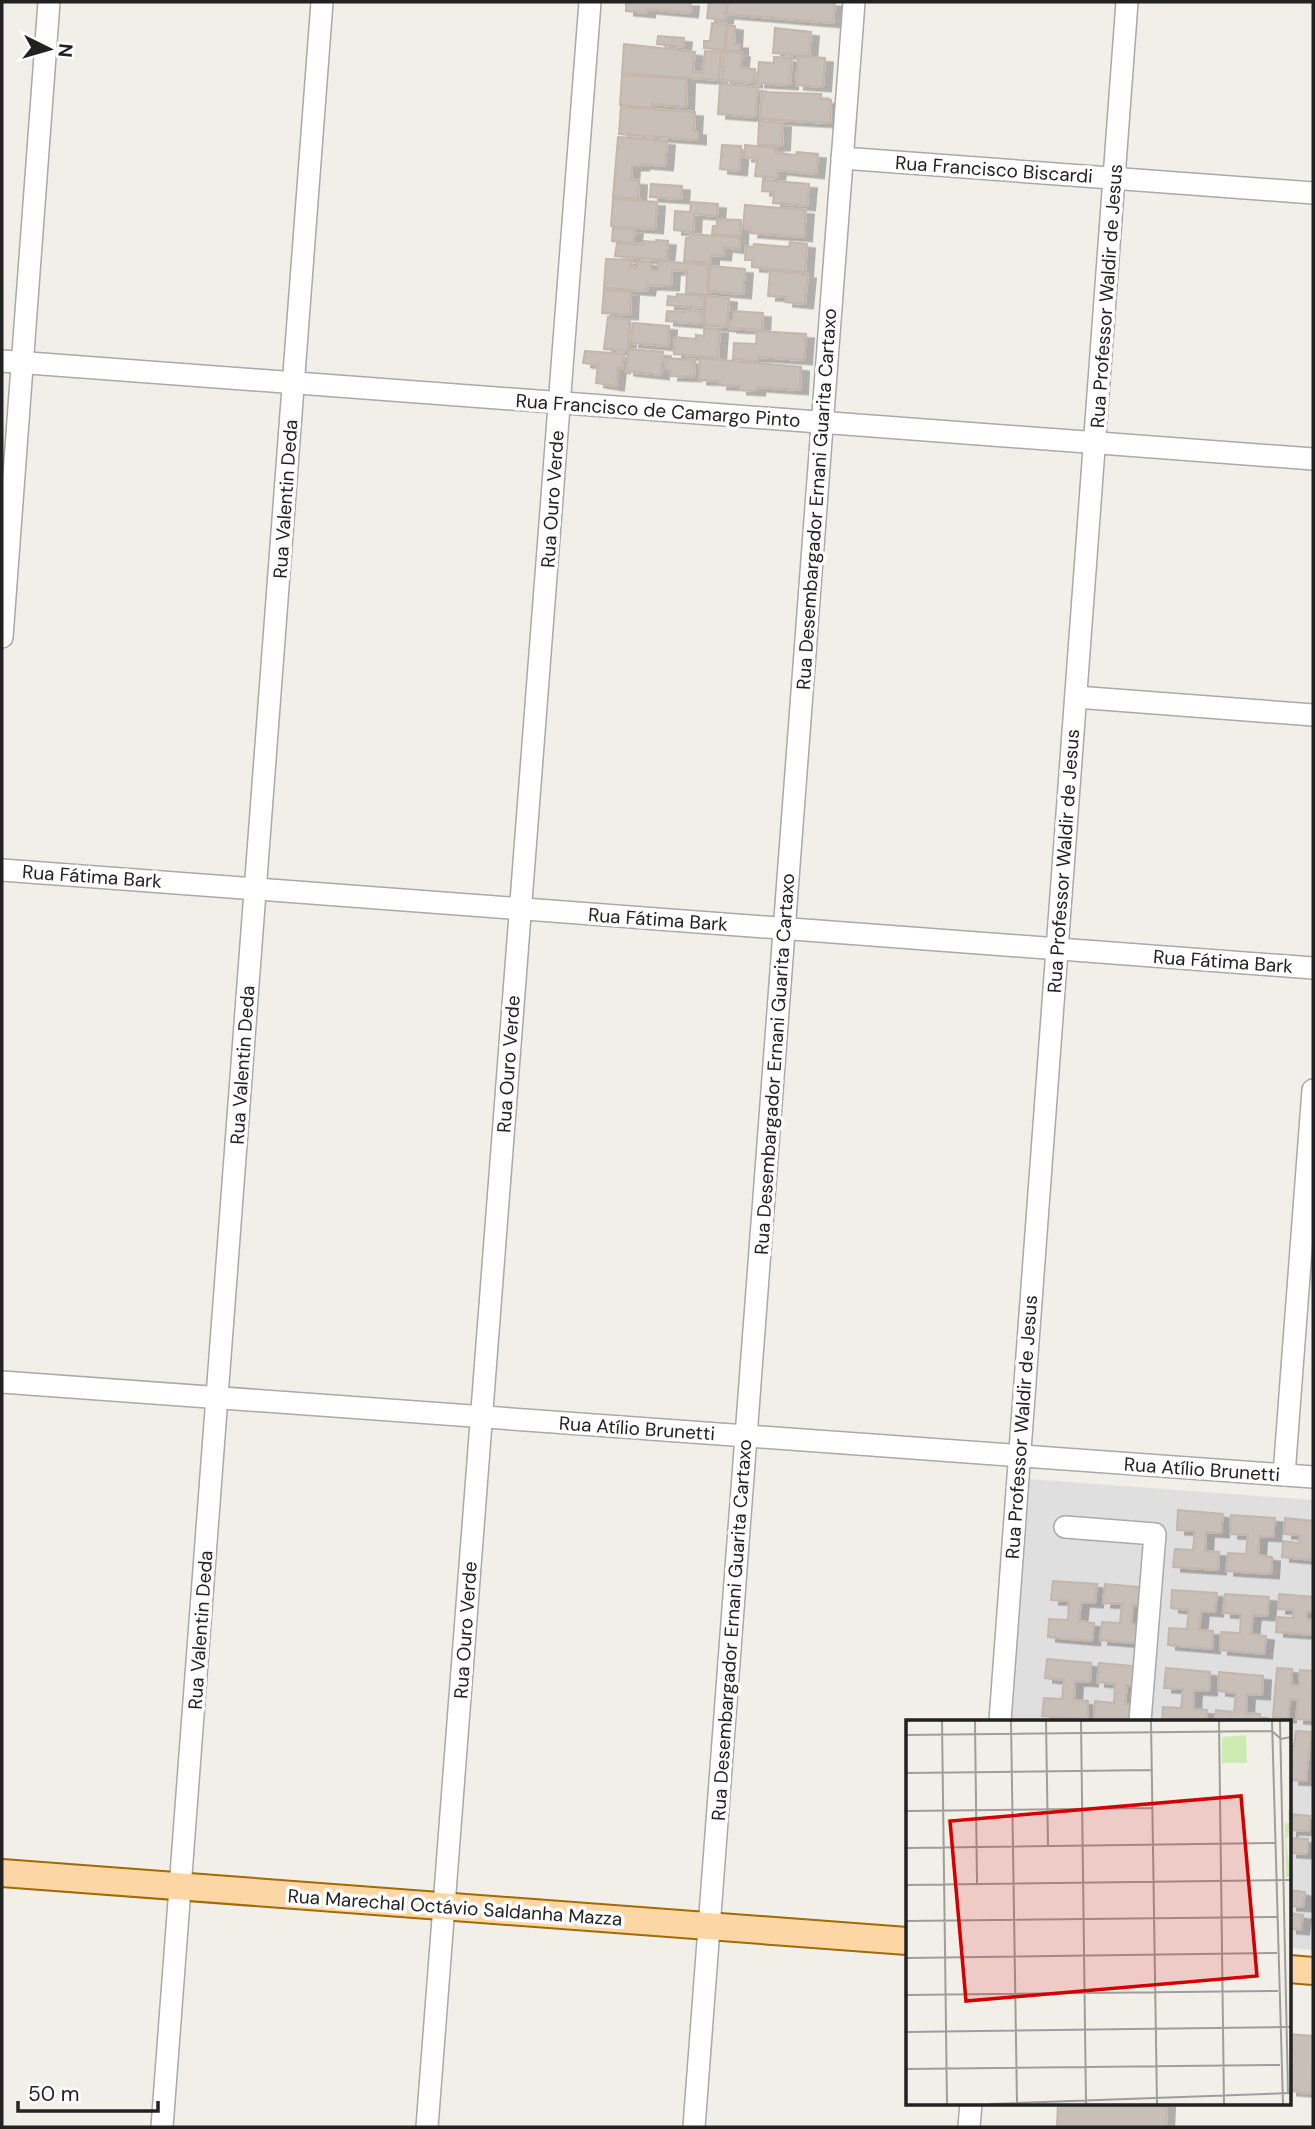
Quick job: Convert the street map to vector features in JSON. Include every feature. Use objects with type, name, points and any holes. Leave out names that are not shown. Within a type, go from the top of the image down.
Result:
[{"type":"main road","name":"Rua Marechal Octávio Saldanha Mazza","points":[[2,1873],[906,1941]]},
{"type":"main road","points":[[1290,1969],[1313,1971]]},
{"type":"street","points":[[2,637],[12,362],[49,2]]},
{"type":"street","name":"Rua Valentin Deda","points":[[162,2127],[322,2]]},
{"type":"street","name":"Rua Ouro Verde","points":[[427,2127],[590,2]]},
{"type":"street","name":"Rua Desembargador Ernani Guarita Cartaxo","points":[[694,2127],[853,2]]},
{"type":"street","name":"Rua Professor Waldir de Jesus","points":[[1000,1720],[1127,2]]},
{"type":"street","name":"Rua Francisco Biscardi","points":[[842,158],[1313,193]]},
{"type":"street","name":"Rua Francisco de Camargo Pinto","points":[[12,362],[1313,459]]},
{"type":"street","points":[[1076,697],[1313,715]]},
{"type":"street","name":"Rua Fátima Bark","points":[[2,870],[1313,968]]},
{"type":"street","points":[[1284,1475],[1313,1090]]},
{"type":"street","name":"Rua Atílio Brunetti","points":[[2,1382],[1313,1478]]},
{"type":"street","points":[[1065,1527],[1154,1534],[1140,1720]]},
{"type":"street","points":[[970,2127],[971,2104]]},
{"type":"shaded area","points":[[1029,1479],[1313,1500],[1313,1950],[1290,1948],[1290,1720],[1011,1720]]},
{"type":"building","points":[[626,2],[691,2],[690,13],[647,9],[647,13],[626,11]]},
{"type":"building","points":[[709,2],[726,2],[725,20],[707,18]]},
{"type":"building","points":[[728,2],[835,2],[833,23],[727,14]]},
{"type":"building","points":[[712,23],[726,24],[724,50],[704,48],[704,41],[710,41]]},
{"type":"building","points":[[728,25],[735,26],[734,44],[740,44],[740,51],[726,50]]},
{"type":"building","points":[[775,28],[811,32],[809,56],[773,53]]},
{"type":"building","points":[[658,36],[684,38],[683,47],[657,44]]},
{"type":"building","points":[[624,44],[695,52],[693,72],[703,73],[705,51],[721,52],[719,80],[622,73]]},
{"type":"building","points":[[724,52],[742,53],[740,68],[755,69],[754,83],[722,80]]},
{"type":"building","points":[[798,56],[825,58],[823,87],[796,85]]},
{"type":"building","points":[[774,57],[792,58],[790,85],[757,83],[759,62],[774,63]]},
{"type":"building","points":[[622,75],[687,79],[686,107],[620,105]]},
{"type":"building","points":[[720,84],[758,87],[755,117],[718,114]]},
{"type":"building","points":[[762,92],[821,94],[821,99],[831,100],[830,123],[760,119]]},
{"type":"building","points":[[621,107],[695,112],[694,131],[698,131],[698,140],[619,134]]},
{"type":"building","points":[[759,121],[783,123],[782,146],[758,145]]},
{"type":"building","points":[[618,137],[667,141],[665,166],[632,166],[631,180],[639,181],[638,199],[613,197]]},
{"type":"building","points":[[722,145],[741,146],[739,171],[720,169]]},
{"type":"building","points":[[745,145],[776,148],[775,153],[818,154],[816,174],[778,170],[777,178],[755,176],[757,159],[744,157]]},
{"type":"building","points":[[763,180],[809,184],[807,206],[773,203],[774,192],[762,191]]},
{"type":"building","points":[[651,184],[682,186],[681,199],[650,197]]},
{"type":"building","points":[[613,199],[657,202],[655,229],[611,226]]},
{"type":"building","points":[[691,202],[718,204],[717,216],[694,214],[693,232],[674,230],[675,211],[690,212]]},
{"type":"building","points":[[745,205],[806,210],[804,237],[750,233],[751,229],[743,228]]},
{"type":"building","points":[[717,219],[741,220],[740,236],[712,234],[713,226],[717,226]]},
{"type":"building","points":[[613,228],[635,230],[633,243],[612,241]]},
{"type":"building","points":[[691,234],[740,238],[739,249],[724,247],[723,256],[711,255],[711,263],[684,261],[686,238],[690,238]]},
{"type":"building","points":[[644,241],[668,241],[666,260],[615,256],[617,243],[643,245]]},
{"type":"building","points":[[790,242],[807,244],[805,272],[752,267],[752,260],[745,260],[746,246],[753,247],[754,244],[789,247]]},
{"type":"building","points":[[606,259],[632,260],[631,267],[637,268],[637,261],[651,262],[651,270],[658,270],[658,261],[709,265],[707,295],[686,293],[687,271],[672,270],[671,286],[648,285],[647,291],[604,288]]},
{"type":"building","points":[[710,266],[745,269],[743,294],[708,291]]},
{"type":"building","points":[[770,271],[808,274],[805,304],[785,302],[786,297],[768,296]]},
{"type":"building","points":[[604,290],[631,292],[630,315],[602,313]]},
{"type":"building","points":[[677,294],[705,296],[704,308],[667,305],[668,296],[676,297]]},
{"type":"building","points":[[706,296],[729,298],[727,327],[704,325]]},
{"type":"building","points":[[667,311],[703,312],[702,324],[666,321]]},
{"type":"building","points":[[733,311],[763,313],[762,330],[729,328]]},
{"type":"building","points":[[608,317],[630,320],[627,351],[604,349]]},
{"type":"building","points":[[633,323],[669,326],[668,346],[631,343]]},
{"type":"building","points":[[704,328],[720,329],[718,358],[674,354],[675,337],[696,339],[696,335],[704,336]]},
{"type":"building","points":[[757,331],[806,334],[804,360],[758,357],[758,361],[733,359],[734,343],[756,344]]},
{"type":"building","points":[[629,349],[663,352],[661,375],[626,371]]},
{"type":"building","points":[[585,351],[624,354],[622,369],[618,368],[616,386],[596,383],[598,365],[583,363]]},
{"type":"building","points":[[666,358],[695,360],[694,377],[670,376],[671,370],[665,370]]},
{"type":"building","points":[[700,358],[801,367],[800,390],[757,387],[757,391],[739,390],[739,386],[719,385],[720,381],[699,380]]},
{"type":"building","points":[[1178,1510],[1223,1514],[1221,1533],[1206,1532],[1205,1551],[1219,1552],[1218,1570],[1173,1567],[1175,1549],[1193,1550],[1195,1531],[1177,1530]]},
{"type":"building","points":[[1231,1515],[1275,1518],[1273,1537],[1259,1536],[1258,1555],[1272,1557],[1271,1574],[1226,1571],[1228,1553],[1246,1554],[1248,1535],[1230,1534]]},
{"type":"building","points":[[1285,1518],[1313,1521],[1313,1560],[1282,1557],[1283,1541],[1299,1543],[1300,1535],[1284,1534]]},
{"type":"building","points":[[1053,1581],[1097,1584],[1095,1603],[1081,1602],[1079,1621],[1094,1623],[1092,1641],[1048,1637],[1049,1619],[1068,1620],[1069,1601],[1051,1600]]},
{"type":"building","points":[[1105,1584],[1149,1588],[1148,1607],[1133,1605],[1131,1624],[1146,1626],[1144,1644],[1100,1640],[1102,1622],[1120,1623],[1122,1604],[1103,1603]]},
{"type":"building","points":[[1172,1590],[1217,1593],[1215,1612],[1201,1611],[1199,1630],[1213,1631],[1212,1649],[1168,1645],[1169,1628],[1187,1629],[1189,1610],[1171,1608]]},
{"type":"building","points":[[1225,1594],[1269,1597],[1267,1616],[1253,1615],[1251,1634],[1266,1636],[1264,1654],[1220,1650],[1221,1632],[1240,1633],[1241,1614],[1223,1613]]},
{"type":"building","points":[[1279,1594],[1313,1597],[1313,1612],[1307,1612],[1307,1619],[1313,1620],[1313,1635],[1276,1632],[1277,1617],[1293,1618],[1294,1610],[1278,1609]]},
{"type":"building","points":[[1047,1659],[1091,1663],[1090,1682],[1075,1681],[1074,1700],[1088,1701],[1087,1719],[1042,1716],[1044,1698],[1062,1699],[1064,1680],[1045,1678]]},
{"type":"building","points":[[1099,1663],[1143,1667],[1141,1686],[1127,1685],[1125,1704],[1140,1705],[1138,1720],[1094,1719],[1095,1701],[1114,1703],[1115,1684],[1097,1682]]},
{"type":"building","points":[[1166,1668],[1210,1672],[1209,1691],[1194,1690],[1193,1709],[1207,1710],[1206,1720],[1162,1720],[1163,1707],[1181,1708],[1183,1689],[1164,1688]]},
{"type":"building","points":[[1277,1668],[1292,1669],[1291,1685],[1299,1686],[1300,1670],[1313,1671],[1311,1720],[1296,1719],[1298,1700],[1290,1699],[1288,1718],[1273,1717]]},
{"type":"building","points":[[1219,1672],[1263,1676],[1262,1695],[1247,1694],[1246,1713],[1260,1714],[1260,1720],[1215,1720],[1216,1710],[1234,1712],[1236,1693],[1218,1691]]},
{"type":"building","points":[[1296,1731],[1311,1732],[1306,1781],[1291,1780],[1293,1760],[1290,1760],[1290,1746],[1294,1746]]},
{"type":"building","points":[[1290,1814],[1310,1816],[1309,1831],[1290,1830]]},
{"type":"building","points":[[1290,1838],[1308,1839],[1307,1854],[1290,1853]]},
{"type":"building","points":[[1290,1890],[1305,1892],[1303,1907],[1290,1906]]},
{"type":"building","points":[[1290,1913],[1303,1915],[1301,1930],[1290,1929]]},
{"type":"building","points":[[1290,2034],[1313,2036],[1312,2093],[1290,2091]]},
{"type":"building","points":[[1058,2104],[1167,2104],[1166,2127],[1057,2127]]}]
